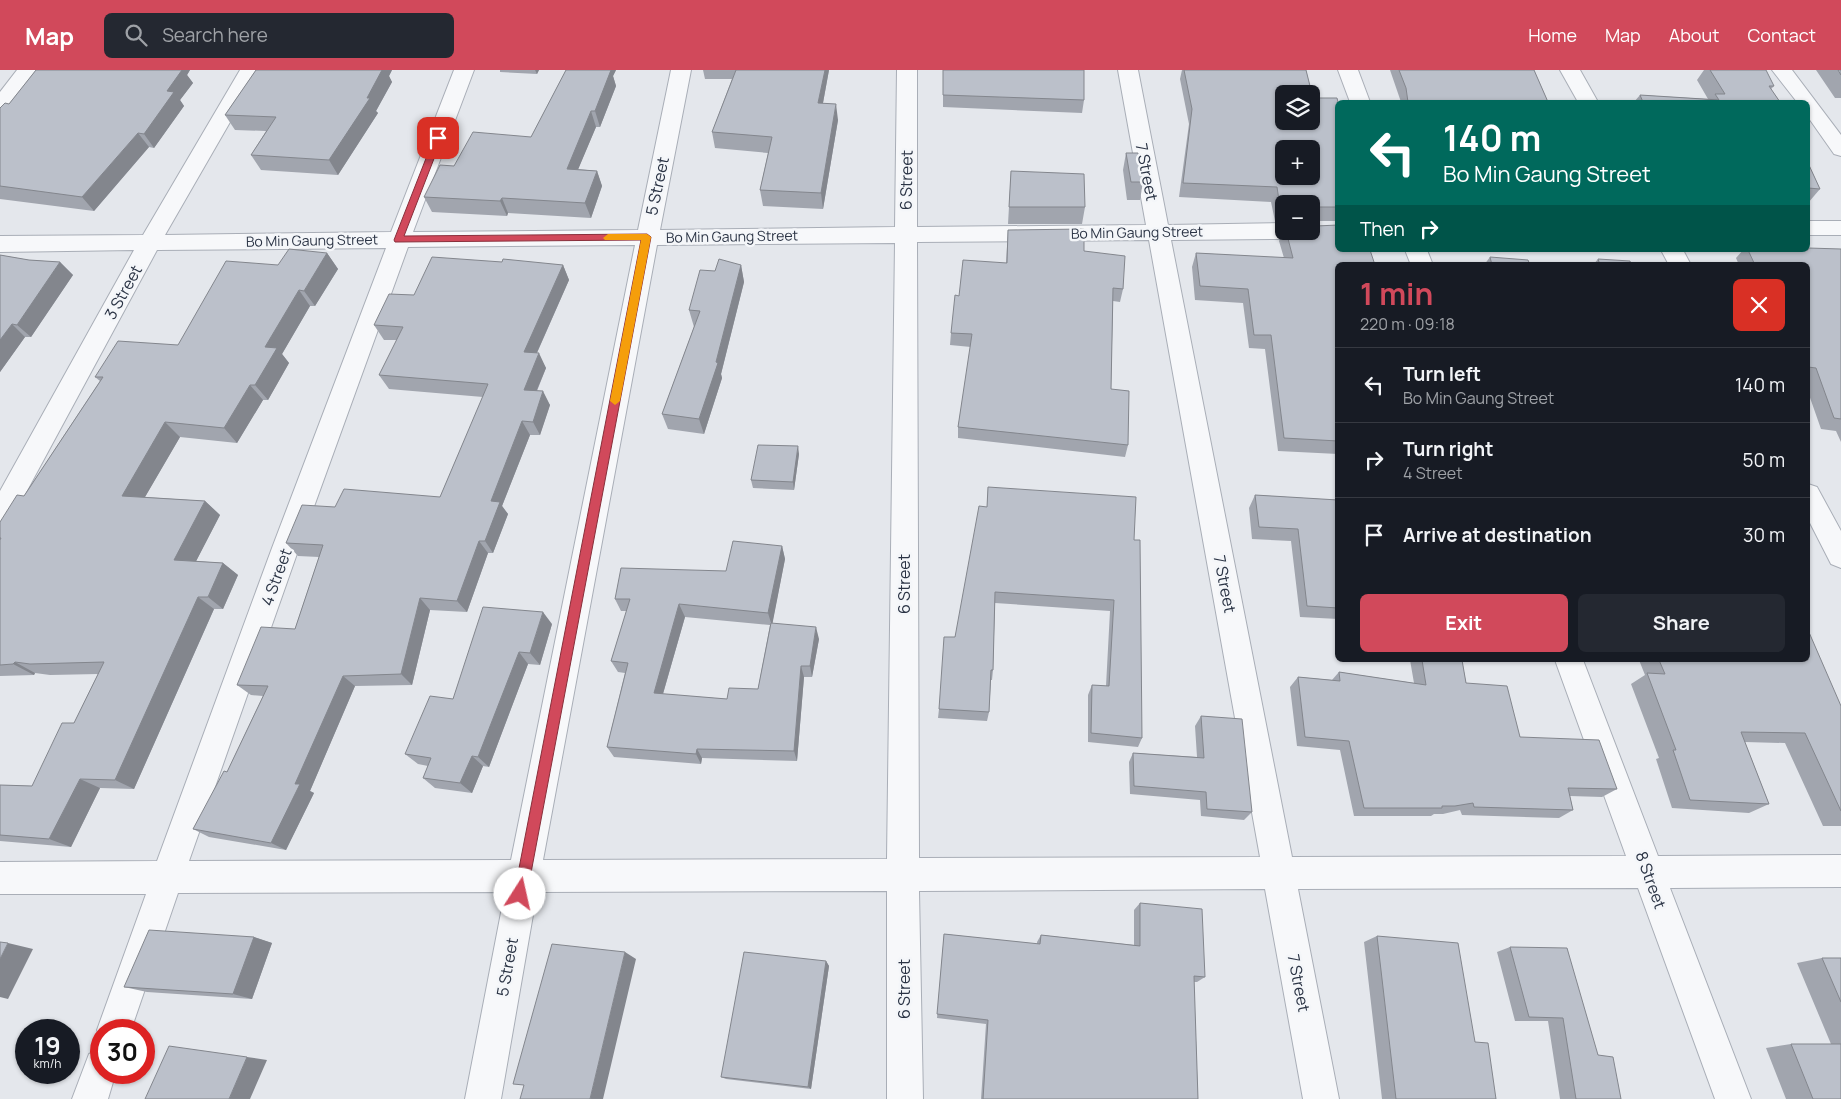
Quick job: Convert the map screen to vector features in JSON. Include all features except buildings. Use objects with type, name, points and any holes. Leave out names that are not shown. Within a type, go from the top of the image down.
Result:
[{"type":"street","points":[[0,105],[27,70]]},
{"type":"street","name":"3 Street","points":[[0,516],[150,242],[250,70]]},
{"type":"street","name":"4 Street","points":[[118,1019],[167,877],[399,240],[464,70]]},
{"type":"street","name":"5 Street","points":[[483,1099],[524,876],[681,70]]},
{"type":"street","name":"6 Street","points":[[905,1099],[903,875],[907,70]]},
{"type":"street","name":"7 Street","points":[[1128,70],[1321,1099]]},
{"type":"street","points":[[1348,70],[1359,100]]},
{"type":"street","points":[[1570,70],[1587,100]]},
{"type":"street","points":[[1782,70],[1805,100]]},
{"type":"street","points":[[1810,107],[1841,148]]},
{"type":"street","points":[[1810,228],[1841,228]]},
{"type":"street","name":"Bo Min Gaung Street","points":[[0,244],[1275,231]]},
{"type":"street","points":[[1810,499],[1841,556]]},
{"type":"street","name":"8 Street","points":[[1570,662],[1733,1099]]},
{"type":"street","points":[[0,878],[1841,871]]},
{"type":"street","points":[[90,1099],[95,1084]]},
{"type":"slow traffic","points":[[608,238],[647,237],[615,401]]},
{"type":"route","points":[[438,138],[399,240],[647,237],[520,894]]}]
